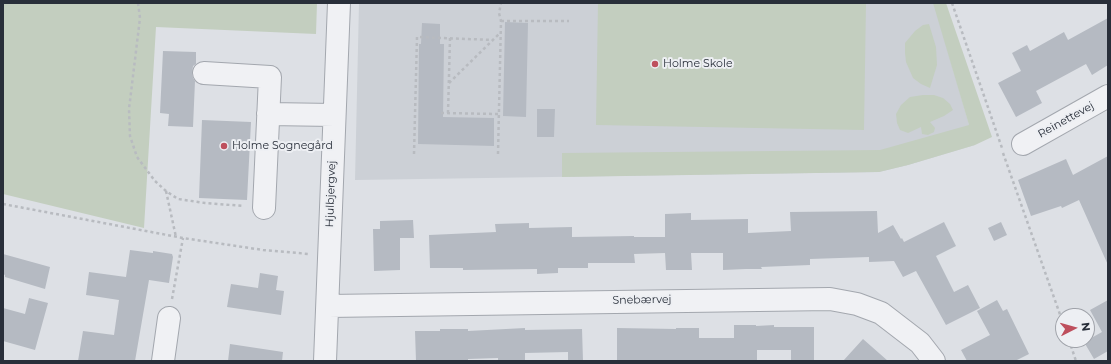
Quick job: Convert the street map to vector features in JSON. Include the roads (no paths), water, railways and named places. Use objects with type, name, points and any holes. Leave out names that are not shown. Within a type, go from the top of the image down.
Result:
[{"type":"street","name":"Hjulbjergvej","points":[[325,361],[339,3]]},
{"type":"street","points":[[204,73],[270,77],[264,208]]},
{"type":"street","name":"Reinettevej","points":[[1023,144],[1108,96]]},
{"type":"street","points":[[268,114],[334,115]]},
{"type":"street","name":"Snebærvej","points":[[328,306],[830,298],[857,304],[881,313],[920,343],[934,361]]},
{"type":"street","points":[[163,361],[169,318]]},
{"type":"place","name":"Holme Skole","points":[[655,64]]},
{"type":"place","name":"Holme Sognegård","points":[[224,146]]}]
